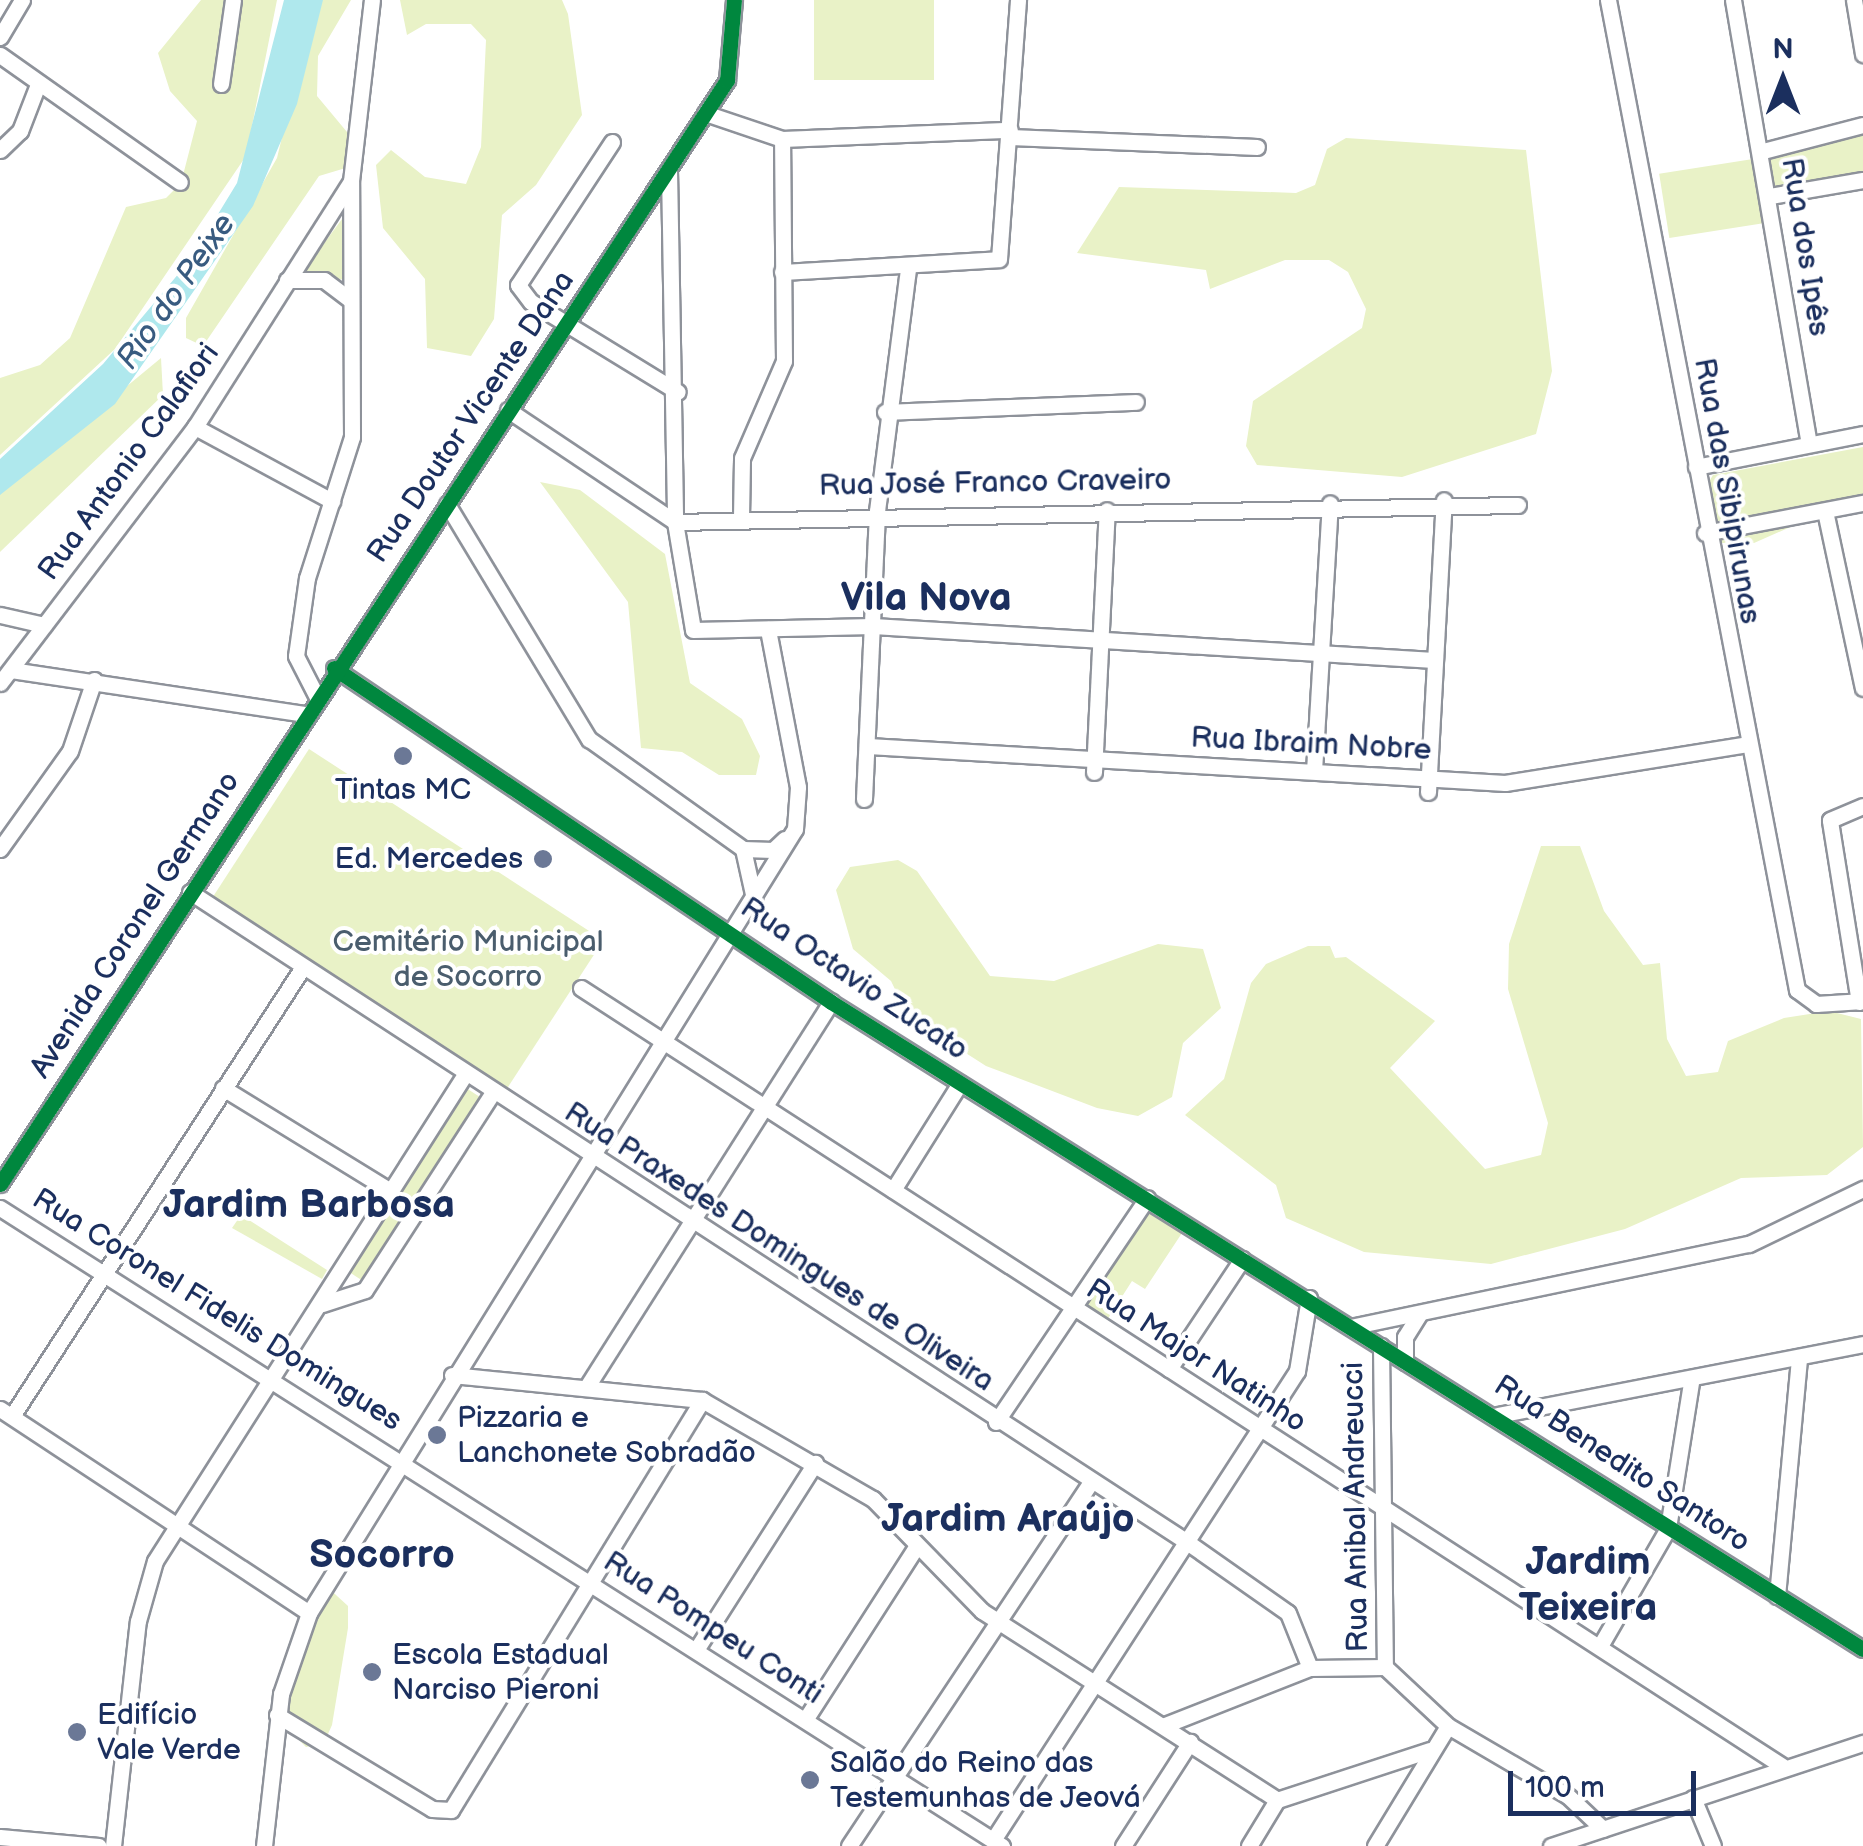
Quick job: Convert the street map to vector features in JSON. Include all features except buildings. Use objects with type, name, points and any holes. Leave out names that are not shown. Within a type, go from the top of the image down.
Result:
[{"type":"street","points":[[0,37],[22,0]]},
{"type":"street","points":[[221,84],[233,0]]},
{"type":"street","points":[[317,697],[296,656],[332,500],[352,436],[351,181],[372,0]]},
{"type":"street","name":"Rua Doutor Vicente Dana","points":[[317,697],[571,322],[732,68],[734,0]]},
{"type":"street","points":[[782,272],[985,267],[1002,252],[1018,0]]},
{"type":"street","name":"Rua das Sibipirunas","points":[[1608,0],[1696,467],[1704,533],[1797,990],[1816,1004],[1861,1002]]},
{"type":"street","name":"Rua dos Ipês","points":[[1733,0],[1763,151],[1809,444]]},
{"type":"street","points":[[1854,0],[1863,54]]},
{"type":"street","points":[[0,56],[36,87],[57,90],[180,182]]},
{"type":"street","points":[[0,150],[20,131],[36,87]]},
{"type":"street","points":[[705,112],[782,138],[1010,134],[1257,147]]},
{"type":"street","points":[[1763,151],[1863,125]]},
{"type":"street","points":[[741,517],[742,458],[784,361],[782,138]]},
{"type":"street","points":[[612,142],[518,278],[531,302],[571,322],[678,392]]},
{"type":"street","points":[[669,168],[678,392],[674,522],[684,614],[704,631],[874,626],[1097,643],[1434,660]]},
{"type":"street","points":[[1770,196],[1863,180]]},
{"type":"street","name":"Rua Antonio Calafiori","points":[[6,676],[195,427],[351,181]]},
{"type":"street","points":[[640,211],[670,221]]},
{"type":"street","points":[[864,798],[876,511],[886,412],[908,269]]},
{"type":"street","points":[[287,280],[324,280],[349,299]]},
{"type":"street","points":[[886,412],[1136,402]]},
{"type":"street","points":[[508,410],[674,522]]},
{"type":"street","points":[[195,427],[332,500]]},
{"type":"street","points":[[1696,467],[1863,434]]},
{"type":"street","points":[[1428,785],[1444,500]]},
{"type":"street","name":"Rua José Franco Craveiro","points":[[674,522],[876,511],[1107,510],[1444,500],[1518,505]]},
{"type":"street","points":[[1314,771],[1330,503]]},
{"type":"street","points":[[447,504],[589,739],[743,849],[773,850],[795,830]]},
{"type":"street","points":[[1704,533],[1863,504]]},
{"type":"street","points":[[1095,766],[1097,643],[1107,510]]},
{"type":"street","points":[[1825,511],[1863,688]]},
{"type":"street","points":[[0,615],[44,626]]},
{"type":"street","points":[[264,1846],[276,1715],[309,1613],[406,1458],[452,1375],[756,904],[795,830],[798,787],[768,629]]},
{"type":"street","name":"Rua Octavio Zucato","points":[[334,668],[735,932],[831,1002],[1350,1326]]},
{"type":"street","points":[[6,676],[94,680],[306,714]]},
{"type":"street","points":[[0,849],[70,750],[94,680]]},
{"type":"street","name":"Avenida Coronel Germano","points":[[0,1184],[317,697]]},
{"type":"street","name":"Rua Ibraim Nobre","points":[[868,746],[1095,766],[1314,771],[1428,785],[1505,783],[1749,744]]},
{"type":"street","points":[[1861,1002],[1830,820],[1863,806]]},
{"type":"street","points":[[743,849],[756,904]]},
{"type":"street","name":"Rua Praxedes Domingues de Oliveira","points":[[190,892],[301,970],[594,1156],[1090,1483],[1188,1542],[1288,1613],[1310,1668]]},
{"type":"street","points":[[301,970],[103,1276],[6,1412],[309,1613]]},
{"type":"street","name":"Rua Major Natinho","points":[[581,988],[1169,1368],[1255,1430],[1385,1508],[1782,1766]]},
{"type":"street","points":[[588,1385],[831,1002]]},
{"type":"street","points":[[113,1846],[138,1621],[174,1526],[464,1076]]},
{"type":"street","points":[[894,1190],[960,1083]]},
{"type":"street","points":[[223,1088],[389,1190]]},
{"type":"street","points":[[325,1297],[344,1300],[365,1290],[492,1094]]},
{"type":"street","points":[[1350,1326],[1749,1244],[1863,1190]]},
{"type":"street","points":[[996,1422],[1147,1198]]},
{"type":"street","name":"Rua Coronel Fidelis Domingues","points":[[0,1208],[270,1382],[406,1458]]},
{"type":"street","points":[[1169,1368],[1242,1259]]},
{"type":"street","points":[[997,1843],[1255,1430],[1298,1371],[1309,1298]]},
{"type":"street","points":[[1405,1362],[1405,1338],[1420,1313]]},
{"type":"street","name":"Rua Benedito Santoro","points":[[1350,1326],[1498,1415],[1668,1528],[1863,1649]]},
{"type":"street","points":[[1498,1415],[1691,1383],[1863,1344]]},
{"type":"street","name":"Rua Anibal Andreucci","points":[[1381,1346],[1385,1667]]},
{"type":"street","points":[[1777,1596],[1799,1359]]},
{"type":"street","points":[[452,1375],[588,1385],[702,1400],[873,1500],[916,1547],[1000,1622],[1278,1800]]},
{"type":"street","points":[[1600,1646],[1668,1528],[1691,1383]]},
{"type":"street","points":[[276,1715],[432,1808],[451,1810],[702,1400]]},
{"type":"street","name":"Rua Pompeu Conti","points":[[406,1458],[997,1843]]},
{"type":"street","points":[[696,1650],[815,1463]]},
{"type":"street","points":[[849,1846],[898,1780],[1090,1483]]},
{"type":"street","points":[[805,1720],[916,1547]]},
{"type":"street","points":[[1165,1725],[1310,1668],[1385,1667],[1448,1726],[1568,1796],[1603,1828]]},
{"type":"street","points":[[1375,1846],[1448,1726]]},
{"type":"street","points":[[1123,1846],[1190,1742]]},
{"type":"street","points":[[1551,1846],[1782,1766],[1863,1743]]},
{"type":"street","points":[[1249,1846],[1278,1800],[1430,1750]]},
{"type":"street","points":[[1693,1798],[1713,1846]]},
{"type":"street","points":[[0,1836],[99,1846]]},
{"type":"green space","points":[[201,0],[277,0],[246,156],[115,349],[0,455],[0,378],[40,365],[70,338],[126,207],[166,198],[181,183],[197,121],[170,91],[158,53]]},
{"type":"green space","points":[[315,0],[351,0],[318,56],[317,96],[357,144],[359,164],[319,176],[203,346],[186,338],[186,318],[277,158]]},
{"type":"green space","points":[[400,0],[562,0],[568,14],[582,115],[536,185],[502,215],[494,319],[471,356],[427,348],[425,279],[383,228],[376,165],[391,150],[425,177],[466,184],[481,147],[486,40],[471,24],[426,24],[407,35]]},
{"type":"green space","points":[[814,0],[934,0],[934,80],[814,80]]},
{"type":"green space","points":[[1863,132],[1863,173],[1774,189],[1768,154]]},
{"type":"green space","points":[[1346,138],[1526,150],[1552,371],[1536,434],[1402,477],[1257,465],[1246,446],[1253,401],[1362,328],[1366,309],[1348,272],[1329,260],[1285,260],[1210,289],[1206,270],[1077,253],[1119,187],[1296,193],[1315,185],[1327,149]]},
{"type":"green space","points":[[1753,159],[1763,223],[1669,238],[1659,174]]},
{"type":"green space","points":[[345,215],[345,280],[302,273]]},
{"type":"green space","points":[[161,358],[163,395],[0,552],[0,491]]},
{"type":"green space","points":[[1863,447],[1863,495],[1754,543],[1717,543],[1695,505],[1713,475]]},
{"type":"green space","points":[[540,482],[580,490],[665,554],[690,683],[742,719],[760,756],[756,775],[719,775],[682,752],[641,748],[628,602]]},
{"type":"green space","name":"Cemitério Municipal de Socorro","points":[[309,749],[603,940],[506,1090],[212,899]]},
{"type":"green space","points":[[1541,846],[1580,846],[1604,911],[1643,965],[1660,963],[1667,1039],[1686,1076],[1718,1072],[1728,1041],[1784,1018],[1829,1011],[1861,1019],[1863,1147],[1827,1175],[1741,1178],[1625,1229],[1491,1264],[1364,1252],[1286,1218],[1276,1185],[1185,1115],[1224,1079],[1251,983],[1266,964],[1308,946],[1330,946],[1335,958],[1346,957],[1435,1021],[1390,1068],[1485,1169],[1541,1155],[1548,1123],[1508,989],[1509,944]]},
{"type":"green space","points":[[898,860],[917,871],[990,976],[1054,981],[1158,944],[1203,949],[1221,1008],[1183,1043],[1172,1097],[1138,1116],[1097,1108],[986,1066],[908,1016],[891,981],[853,949],[836,890],[850,867]]},
{"type":"green space","points":[[463,1086],[483,1099],[363,1281],[346,1270]]},
{"type":"green space","points":[[1145,1209],[1182,1233],[1145,1289],[1132,1281],[1107,1320],[1082,1305]]},
{"type":"green space","points":[[241,1215],[327,1270],[322,1279],[232,1228]]},
{"type":"green space","points":[[324,1584],[348,1606],[348,1628],[332,1725],[324,1743],[306,1747],[291,1732],[287,1691]]},
{"type":"water","name":"Rio do Peixe","points":[[284,0],[323,0],[297,104],[253,206],[115,404],[0,495],[0,459],[103,364],[190,260],[237,183]]},
{"type":"cycle path","points":[[0,1184],[727,80],[734,0]]},
{"type":"cycle path","points":[[334,668],[831,1002],[1863,1649]]},
{"type":"place","name":"Tintas MC","points":[[403,756]]},
{"type":"place","name":"Ed. Mercedes","points":[[543,859]]},
{"type":"place","name":"Pizzaria e Lanchonete Sobradão","points":[[437,1435]]},
{"type":"place","name":"Escola Estadual Narciso Pieroni","points":[[372,1672]]},
{"type":"place","name":"Edifício Vale Verde","points":[[77,1732]]},
{"type":"place","name":"Salão do Reino das Testemunhas de Jeová","points":[[810,1780]]},
{"type":"district","name":"Vila Nova","points":[[926,598]]},
{"type":"district","name":"Jardim Barbosa","points":[[309,1205]]},
{"type":"district","name":"Jardim Araújo","points":[[1008,1519]]},
{"type":"district","name":"Socorro","points":[[382,1555]]},
{"type":"district","name":"Jardim Teixeira","points":[[1588,1585]]}]
